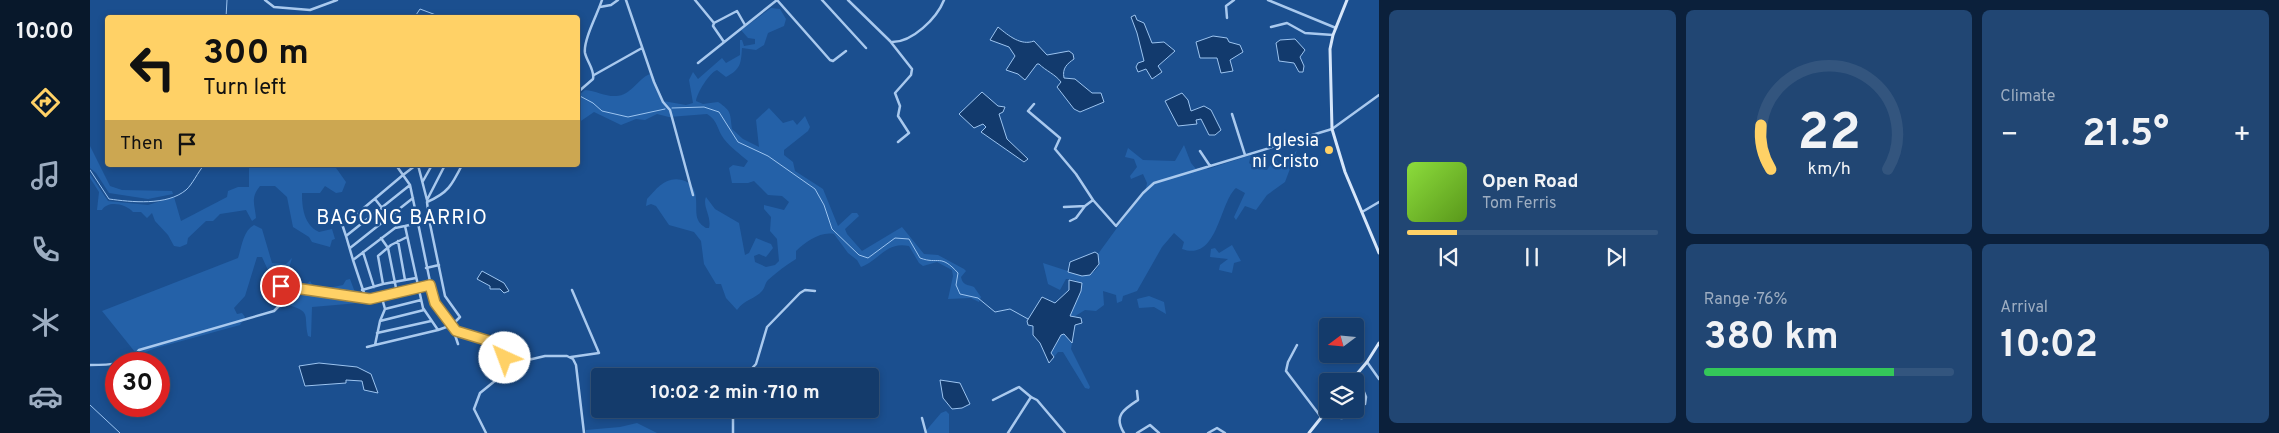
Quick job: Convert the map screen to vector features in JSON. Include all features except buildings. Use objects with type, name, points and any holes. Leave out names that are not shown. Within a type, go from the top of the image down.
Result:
[{"type":"main road","points":[[1347,0],[1333,35],[1330,53],[1332,129],[1345,172],[1379,253]]},
{"type":"main road","points":[[1359,373],[1379,345]]},
{"type":"main road","points":[[1308,433],[1320,418]]},
{"type":"street","points":[[265,0],[274,7],[310,10],[337,0]]},
{"type":"street","points":[[580,91],[592,83],[594,75],[585,49],[602,0]]},
{"type":"street","points":[[600,7],[611,5],[618,0]]},
{"type":"street","points":[[626,0],[662,102],[670,110],[693,195]]},
{"type":"street","points":[[695,0],[714,23],[713,26],[724,42]]},
{"type":"street","points":[[698,63],[777,0],[830,60],[833,61],[846,51]]},
{"type":"street","points":[[822,0],[866,48]]},
{"type":"street","points":[[848,0],[890,41],[913,71],[894,93],[900,106],[898,116],[909,133],[898,142]]},
{"type":"street","points":[[890,41],[896,42],[908,37],[928,23],[936,15],[944,0]]},
{"type":"street","points":[[1227,18],[1226,6],[1234,0]]},
{"type":"street","points":[[1268,0],[1336,28]]},
{"type":"street","points":[[714,23],[736,12],[745,25]]},
{"type":"street","points":[[1271,27],[1287,24],[1305,33],[1333,35]]},
{"type":"street","points":[[594,75],[599,75],[642,48]]},
{"type":"street","points":[[1034,104],[1028,111],[1060,138],[1055,149],[1076,174],[1093,200],[1116,226],[1152,184],[1332,129],[1379,95]]},
{"type":"street","points":[[1232,114],[1245,155]]},
{"type":"street","points":[[1200,151],[1210,166]]},
{"type":"street","points":[[397,167],[410,185],[426,268],[435,303],[457,331],[489,341],[504,354],[528,360],[549,356],[571,357],[599,353],[572,290]]},
{"type":"street","points":[[365,222],[358,213],[414,167]]},
{"type":"street","points":[[367,347],[438,330],[452,325],[460,317],[445,296],[427,201],[418,167]]},
{"type":"street","points":[[422,183],[431,167]]},
{"type":"street","points":[[427,201],[444,167]]},
{"type":"street","points":[[427,201],[439,198],[448,190],[461,167]]},
{"type":"street","points":[[346,236],[410,185]]},
{"type":"street","points":[[350,248],[413,198]]},
{"type":"street","points":[[375,199],[397,227]]},
{"type":"street","points":[[1070,221],[1076,218],[1084,206],[1093,200]]},
{"type":"street","points":[[1362,212],[1379,202]]},
{"type":"street","points":[[1064,207],[1084,206]]},
{"type":"street","points":[[354,260],[397,227],[429,219]]},
{"type":"street","points":[[342,224],[366,299]]},
{"type":"street","points":[[406,226],[424,310],[438,330]]},
{"type":"street","points":[[383,284],[378,258],[388,248],[407,237]]},
{"type":"street","points":[[381,238],[388,248],[396,294]]},
{"type":"street","points":[[398,241],[405,280]]},
{"type":"street","points":[[363,252],[374,287]]},
{"type":"street","points":[[426,268],[439,265]]},
{"type":"street","points":[[362,290],[416,278]]},
{"type":"street","points":[[90,365],[104,366],[132,358],[139,350],[274,311],[281,304],[277,289],[280,286],[366,299],[396,294],[430,285]]},
{"type":"street","points":[[753,368],[756,364],[768,327],[772,321],[800,293],[805,290],[815,291]]},
{"type":"street","points":[[375,345],[380,321],[385,309],[382,297]]},
{"type":"street","points":[[385,309],[421,300]]},
{"type":"street","points":[[380,321],[424,310]]},
{"type":"street","points":[[377,333],[431,321]]},
{"type":"street","points":[[457,331],[458,344]]},
{"type":"street","points":[[1297,345],[1288,362],[1286,371],[1319,412]]},
{"type":"street","points":[[486,433],[474,409],[480,393],[501,376],[500,367],[504,360],[504,354]]},
{"type":"street","points":[[571,357],[576,365],[584,433]]},
{"type":"street","points":[[1367,362],[1379,379]]},
{"type":"street","points":[[993,400],[1019,387],[1037,400],[1065,433]]},
{"type":"street","points":[[1124,433],[1120,426],[1120,414],[1137,400],[1137,391]]},
{"type":"street","points":[[1364,392],[1366,397],[1364,405]]},
{"type":"street","points":[[1008,433],[1031,397]]},
{"type":"street","points":[[733,418],[733,433]]},
{"type":"street","points":[[922,418],[926,433]]},
{"type":"street","points":[[1137,433],[1150,424],[1159,433]]},
{"type":"street","points":[[1208,433],[1217,428],[1225,433]]},
{"type":"shaded area","points":[[771,8],[780,9],[786,19],[784,26],[768,33],[764,45],[756,50],[742,48],[739,65],[731,74],[726,77],[717,70],[710,75],[696,101],[703,104],[718,102],[723,105],[730,113],[732,129],[743,139],[759,147],[756,120],[769,108],[783,123],[793,120],[797,125],[805,116],[810,127],[808,131],[784,150],[784,155],[793,162],[795,171],[823,189],[838,226],[852,213],[857,213],[859,216],[845,229],[862,251],[902,227],[924,254],[938,255],[964,269],[966,271],[961,277],[962,280],[974,287],[981,297],[979,302],[971,298],[948,299],[953,276],[952,270],[937,262],[923,266],[919,263],[909,246],[894,246],[861,267],[834,234],[824,234],[814,238],[796,251],[796,259],[771,277],[759,294],[737,310],[726,298],[721,284],[716,284],[704,264],[701,241],[694,232],[669,225],[656,206],[651,204],[646,206],[647,199],[658,187],[667,181],[676,179],[689,183],[695,192],[698,220],[706,228],[709,228],[710,224],[705,204],[706,197],[715,209],[739,223],[745,255],[749,253],[756,238],[771,244],[773,248],[766,257],[759,254],[754,256],[755,262],[766,267],[775,265],[779,261],[777,239],[770,231],[771,217],[764,209],[764,205],[784,210],[789,202],[782,196],[768,195],[754,181],[732,183],[729,168],[733,165],[744,167],[748,161],[722,136],[711,116],[707,114],[669,117],[657,114],[645,120],[636,119],[621,125],[594,112],[580,122],[580,94],[585,90],[609,96],[621,95],[631,90],[643,78],[652,73],[663,101],[686,105],[693,103],[689,80],[693,72],[698,79],[722,58],[726,63],[740,55],[740,40],[742,40],[744,46],[755,44],[755,39],[748,38],[741,30]]},
{"type":"shaded area","points":[[1135,15],[1137,20],[1144,23],[1152,43],[1164,42],[1175,51],[1158,66],[1162,72],[1152,79],[1146,69],[1138,72],[1136,67],[1138,63],[1144,61],[1131,17]]},
{"type":"shaded area","points":[[998,27],[1020,41],[1034,41],[1047,55],[1069,51],[1073,54],[1074,59],[1066,67],[1064,78],[1075,79],[1092,93],[1101,93],[1104,102],[1080,112],[1074,109],[1057,87],[1061,82],[1039,64],[1037,64],[1025,80],[1018,74],[1006,70],[1015,56],[1009,47],[990,40]]},
{"type":"shaded area","points":[[1213,36],[1227,38],[1229,42],[1240,45],[1243,52],[1230,60],[1233,71],[1221,73],[1217,58],[1200,58],[1196,42]]},
{"type":"shaded area","points":[[1295,39],[1305,50],[1300,57],[1304,66],[1303,72],[1299,72],[1294,63],[1279,61],[1276,43],[1280,40]]},
{"type":"shaded area","points":[[982,92],[998,106],[1005,107],[1003,112],[999,114],[1007,139],[1028,159],[1024,162],[981,132],[986,127],[983,124],[974,128],[959,114]]},
{"type":"shaded area","points":[[1182,93],[1188,100],[1191,111],[1204,106],[1211,110],[1221,130],[1215,135],[1209,135],[1201,119],[1196,120],[1197,124],[1178,126],[1165,101]]},
{"type":"shaded area","points":[[1184,145],[1191,163],[1196,169],[1206,166],[1208,169],[1251,155],[1249,163],[1256,168],[1267,170],[1275,158],[1279,164],[1288,160],[1297,150],[1285,182],[1267,195],[1256,210],[1245,206],[1236,220],[1234,217],[1245,193],[1236,188],[1230,195],[1216,229],[1203,247],[1194,251],[1182,249],[1184,242],[1174,233],[1162,247],[1137,291],[1123,296],[1122,301],[1117,303],[1116,295],[1103,291],[1104,305],[1096,311],[1085,310],[1072,318],[1069,316],[1081,291],[1076,280],[1066,279],[1060,290],[1048,284],[1043,263],[1074,273],[1094,272],[1099,266],[1098,254],[1146,188],[1147,183],[1143,174],[1131,179],[1130,176],[1137,167],[1134,159],[1125,157],[1128,148],[1143,160],[1175,161]]},
{"type":"shaded area","points":[[90,146],[110,186],[122,190],[172,191],[173,194],[148,199],[109,193],[96,173],[90,168]]},
{"type":"shaded area","points":[[335,167],[346,182],[342,192],[336,193],[325,186],[320,193],[302,193],[303,210],[310,225],[319,232],[332,229],[335,239],[332,240],[330,247],[312,242],[309,237],[293,227],[287,197],[275,186],[260,186],[257,190],[254,202],[256,218],[252,221],[246,210],[220,214],[213,221],[206,221],[188,238],[187,244],[180,247],[174,246],[168,235],[155,221],[152,213],[147,218],[141,212],[133,212],[117,204],[108,205],[102,210],[97,210],[99,192],[90,178],[90,174],[108,201],[148,205],[174,197],[181,221],[227,197],[228,191],[238,187],[249,187],[249,168]]},
{"type":"shaded area","points":[[254,225],[262,229],[272,263],[286,264],[292,258],[283,288],[302,289],[310,281],[316,287],[329,288],[343,285],[346,280],[350,279],[359,303],[312,307],[311,337],[308,336],[306,318],[300,309],[285,304],[280,309],[277,305],[272,279],[262,257],[257,257],[245,296],[234,308],[237,314],[242,313],[245,317],[240,325],[146,352],[135,352],[102,311],[238,258],[245,235]]},
{"type":"shaded area","points":[[1232,245],[1241,261],[1234,263],[1232,273],[1219,270],[1220,265],[1228,259],[1210,257],[1211,249],[1215,248],[1219,253]]},
{"type":"shaded area","points":[[1095,252],[1098,254],[1099,264],[1090,275],[1082,276],[1068,272],[1070,262]]},
{"type":"shaded area","points":[[482,271],[504,283],[509,291],[504,293],[500,289],[490,289],[490,286],[477,279]]},
{"type":"shaded area","points":[[1069,280],[1082,283],[1081,291],[1070,316],[1081,318],[1082,323],[1075,325],[1072,343],[1064,334],[1061,335],[1051,353],[1054,357],[1049,363],[1040,343],[1033,335],[1033,326],[1028,325],[1027,321],[1042,297],[1055,303],[1069,290]]},
{"type":"shaded area","points":[[1149,296],[1164,302],[1166,314],[1154,307],[1139,308],[1137,299]]},
{"type":"shaded area","points":[[1064,334],[1072,343],[1071,349],[1090,387],[1089,389],[1085,388],[1063,352],[1058,352],[1054,357],[1051,353],[1061,335]]},
{"type":"shaded area","points":[[319,363],[357,367],[371,374],[378,393],[364,390],[362,381],[346,380],[346,383],[305,386],[299,366]]},
{"type":"shaded area","points":[[940,380],[960,383],[970,404],[962,408],[952,409],[943,398]]},
{"type":"shaded area","points":[[946,411],[949,414],[949,433],[924,433],[941,413]]},
{"type":"shaded area","points":[[637,423],[657,433],[586,433],[586,430],[620,427]]},
{"type":"waterway","points":[[226,15],[227,0]]},
{"type":"waterway","points":[[416,15],[420,9],[436,15]]},
{"type":"waterway","points":[[580,96],[593,103],[602,111],[628,117],[665,109]]},
{"type":"waterway","points":[[672,108],[704,107],[719,112],[738,142],[768,156],[815,189],[824,205],[832,229],[859,255],[868,258],[895,238],[909,239],[920,258],[943,261],[958,273],[956,285],[960,294],[978,298],[995,312],[1010,309],[1028,319]]},
{"type":"waterway","points":[[90,170],[109,199],[149,202],[169,199],[186,190],[203,167]]},
{"type":"waterway","points":[[90,405],[120,433]]},
{"type":"place","name":"Iglesia ni Cristo","points":[[1329,150]]},
{"type":"district","name":"BAGONG BARRIO","points":[[402,217]]},
{"type":"route","points":[[281,286],[370,299],[430,285],[435,303],[456,331],[464,335],[489,341],[504,354],[505,358]]}]
